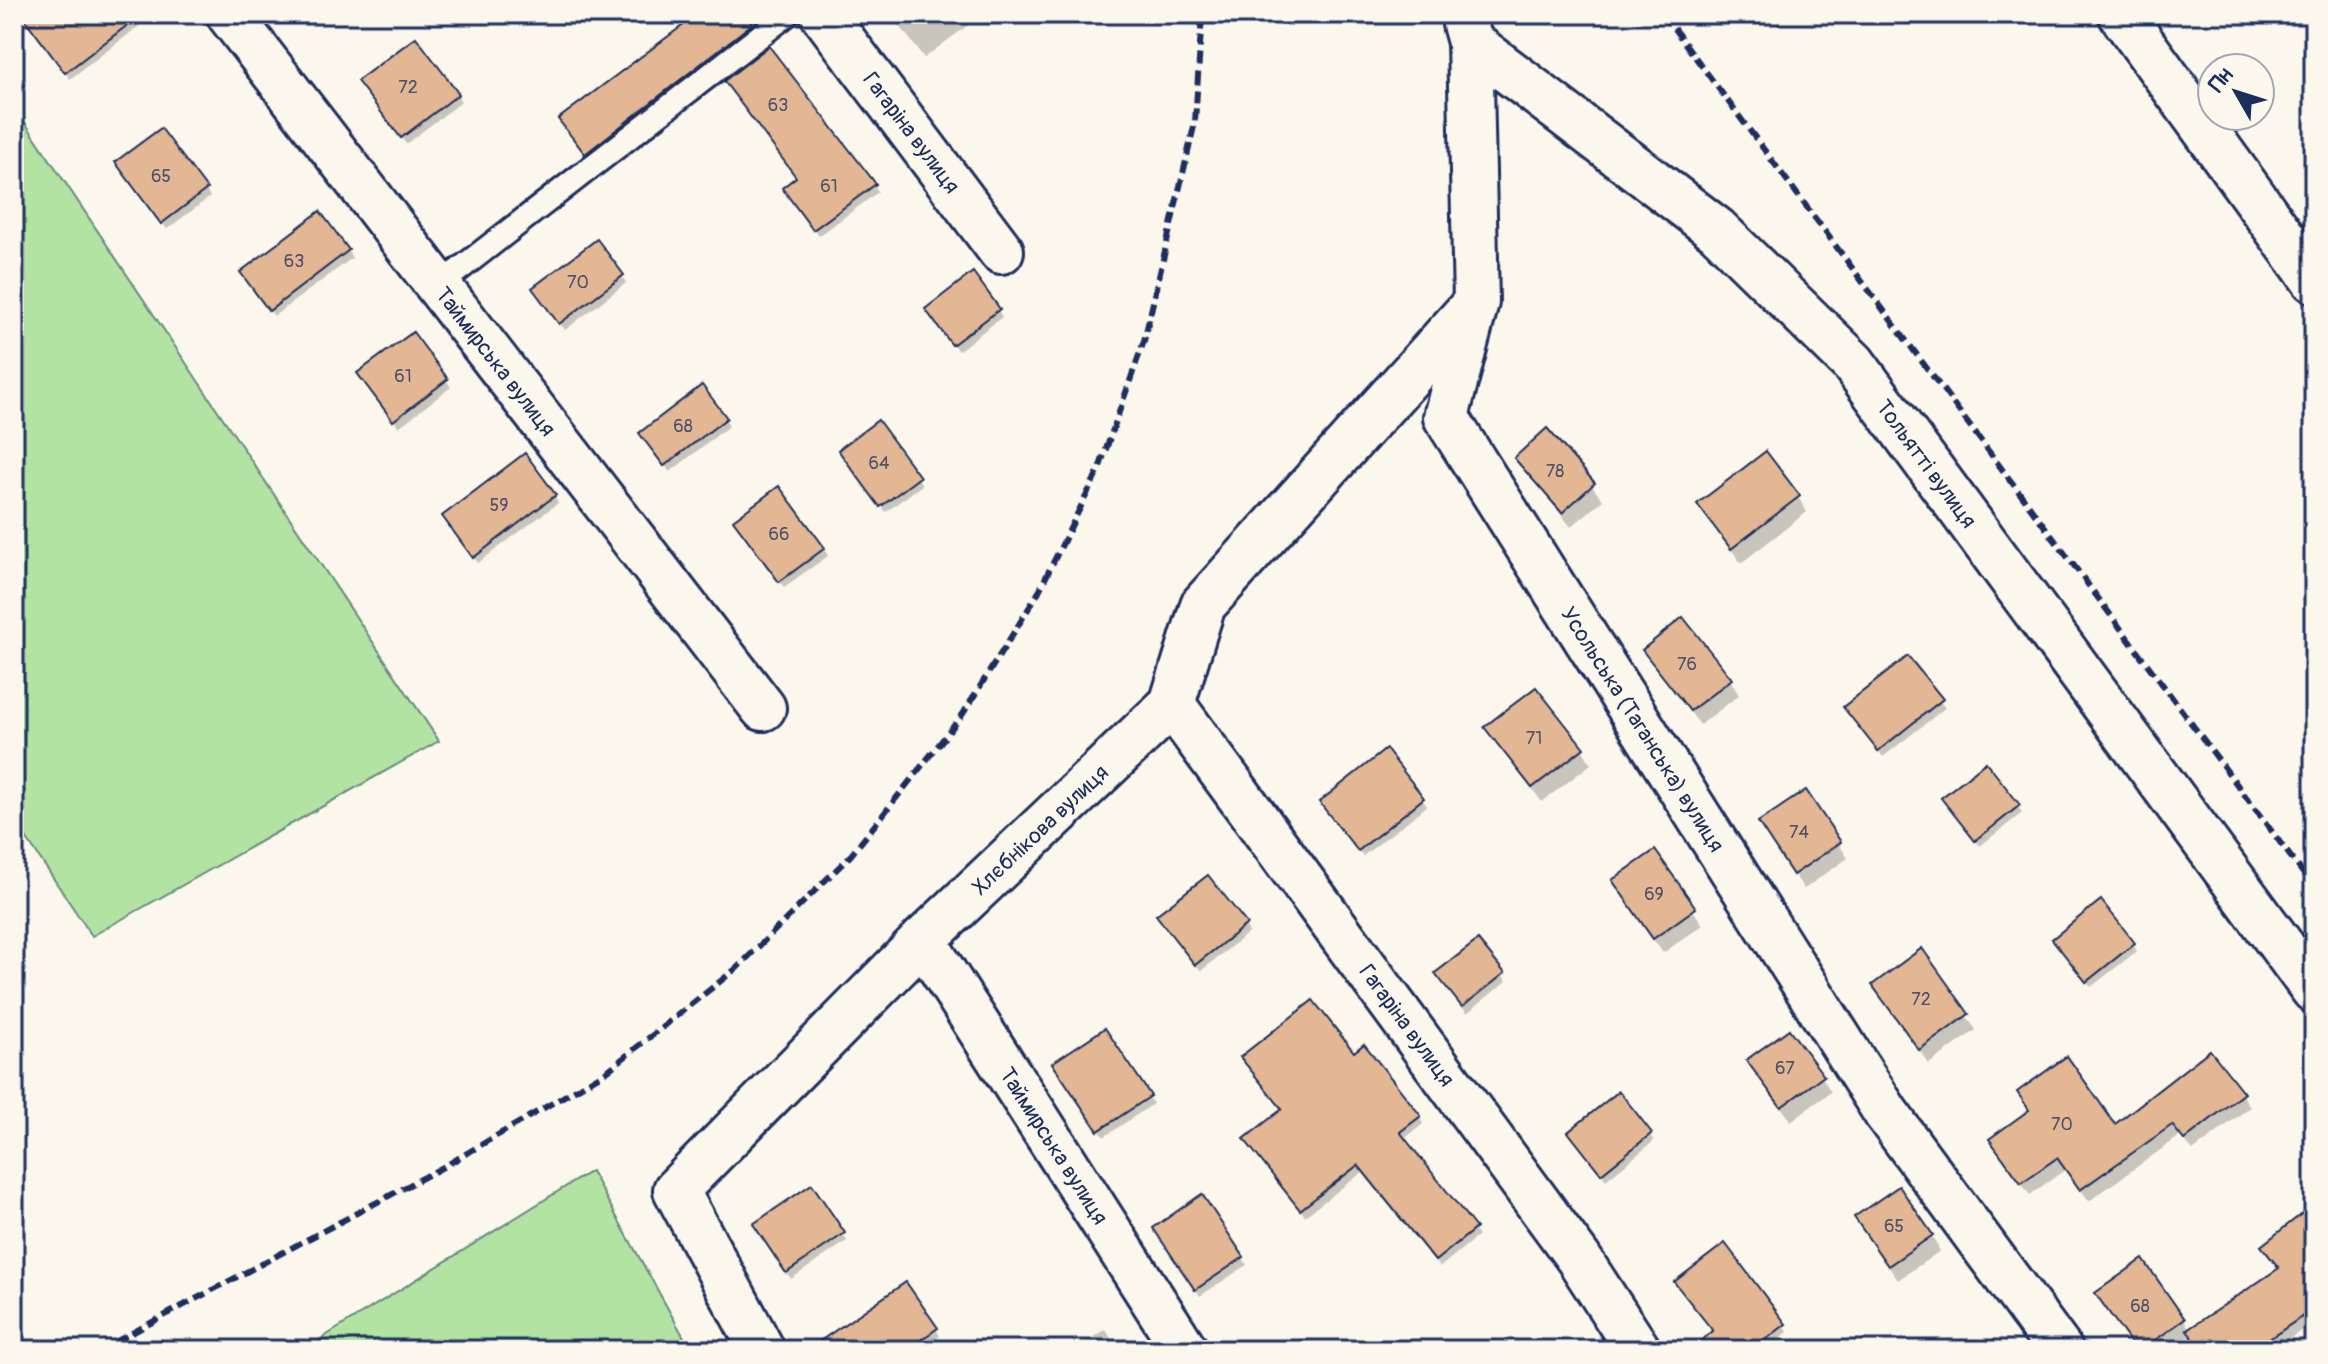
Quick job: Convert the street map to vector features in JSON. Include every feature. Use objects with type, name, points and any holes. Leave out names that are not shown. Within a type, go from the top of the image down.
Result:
[{"type":"street","name":"Таймирська вулиця","points":[[229,14],[763,708]]},
{"type":"street","name":"Гагаріна вулиця","points":[[823,14],[1001,251]]},
{"type":"street","points":[[2121,14],[2314,280]]},
{"type":"street","name":"Усольська (Таганська) вулиця","points":[[1466,28],[1476,302],[1446,417],[1886,1113],[2060,1350]]},
{"type":"street","name":"Тольятті вулиця","points":[[1466,28],[1717,230],[1853,363],[2314,990]]},
{"type":"street","name":"Хлєбнікова вулиця","points":[[762,1350],[676,1190],[923,940],[1172,704],[1203,605],[1476,302]]},
{"type":"street","name":"Гагаріна вулиця","points":[[1172,704],[1579,1259],[1638,1350]]},
{"type":"street","name":"Таймирська вулиця","points":[[923,940],[1185,1350]]},
{"type":"lane","points":[[438,286],[788,14]]},
{"type":"green space","points":[[14,106],[439,741],[92,936],[14,820]]},
{"type":"green space","points":[[591,1171],[691,1350],[303,1350]]},
{"type":"building","points":[[21,14],[142,14],[65,73]]},
{"type":"building","points":[[698,14],[745,14],[752,24],[585,154],[558,119]]},
{"type":"building","points":[[416,37],[459,94],[401,138],[357,81]]},
{"type":"building","points":[[769,46],[876,184],[813,230],[782,188],[796,177],[724,81]]},
{"type":"building","points":[[161,128],[207,189],[161,224],[115,162]]},
{"type":"building","points":[[320,211],[349,250],[269,311],[240,272]]},
{"type":"building","points":[[597,239],[624,275],[559,324],[532,288]]},
{"type":"building","points":[[973,272],[1000,309],[952,345],[925,309]]},
{"type":"building","points":[[413,332],[448,379],[393,421],[357,373]]},
{"type":"building","points":[[702,385],[727,418],[664,466],[639,433]]},
{"type":"building","points":[[878,420],[920,477],[880,507],[838,450]]},
{"type":"building","points":[[1547,428],[1595,483],[1562,513],[1514,458]]},
{"type":"building","points":[[1766,451],[1800,496],[1731,549],[1697,504]]},
{"type":"building","points":[[525,453],[556,495],[473,558],[442,516]]},
{"type":"building","points":[[779,486],[825,548],[779,582],[733,520]]},
{"type":"building","points":[[1683,617],[1732,679],[1690,711],[1642,650]]},
{"type":"building","points":[[1908,656],[1943,699],[1878,751],[1843,707]]},
{"type":"building","points":[[1536,687],[1584,748],[1532,788],[1484,727]]},
{"type":"building","points":[[1386,749],[1424,798],[1358,851],[1319,802]]},
{"type":"building","points":[[1986,762],[2020,805],[1975,841],[1941,798]]},
{"type":"building","points":[[1806,790],[1841,842],[1793,875],[1758,822]]},
{"type":"building","points":[[1655,850],[1696,908],[1653,939],[1612,880]]},
{"type":"building","points":[[1208,875],[1247,924],[1195,965],[1156,915]]},
{"type":"building","points":[[2101,900],[2135,943],[2086,982],[2052,939]]},
{"type":"building","points":[[1478,940],[1505,973],[1462,1007],[1435,973]]},
{"type":"building","points":[[1922,948],[1969,1014],[1919,1050],[1872,985]]},
{"type":"building","points":[[1313,1000],[1354,1052],[1364,1044],[1421,1116],[1400,1132],[1476,1228],[1435,1261],[1358,1165],[1300,1210],[1244,1139],[1282,1109],[1240,1057]]},
{"type":"building","points":[[1105,1028],[1151,1096],[1098,1131],[1052,1063]]},
{"type":"building","points":[[1789,1029],[1824,1076],[1781,1107],[1746,1060]]},
{"type":"building","points":[[2210,1050],[2244,1093],[2184,1140],[2172,1125],[2080,1190],[2057,1158],[2021,1183],[1989,1139],[2029,1110],[2017,1092],[2067,1056],[2115,1124]]},
{"type":"building","points":[[1619,1091],[1652,1133],[1601,1174],[1568,1132]]},
{"type":"building","points":[[812,1184],[845,1233],[786,1273],[753,1224]]},
{"type":"building","points":[[1899,1186],[1933,1235],[1888,1266],[1854,1217]]},
{"type":"building","points":[[1202,1194],[1244,1257],[1195,1290],[1153,1228]]},
{"type":"building","points":[[2314,1204],[2314,1313],[2312,1310],[2253,1350],[2201,1350],[2187,1330],[2279,1268],[2261,1246]]},
{"type":"building","points":[[1725,1243],[1786,1324],[1752,1350],[1689,1350],[1713,1331],[1674,1282]]},
{"type":"building","points":[[2143,1259],[2185,1319],[2141,1350],[2136,1350],[2095,1293]]},
{"type":"building","points":[[906,1282],[938,1328],[906,1350],[807,1350]]},
{"type":"railway","points":[[100,1350],[445,1166],[607,1071],[737,968],[851,855],[963,714],[1037,595],[1098,472],[1144,341],[1195,122],[1202,14]]},
{"type":"railway","points":[[1663,14],[2314,888]]}]
